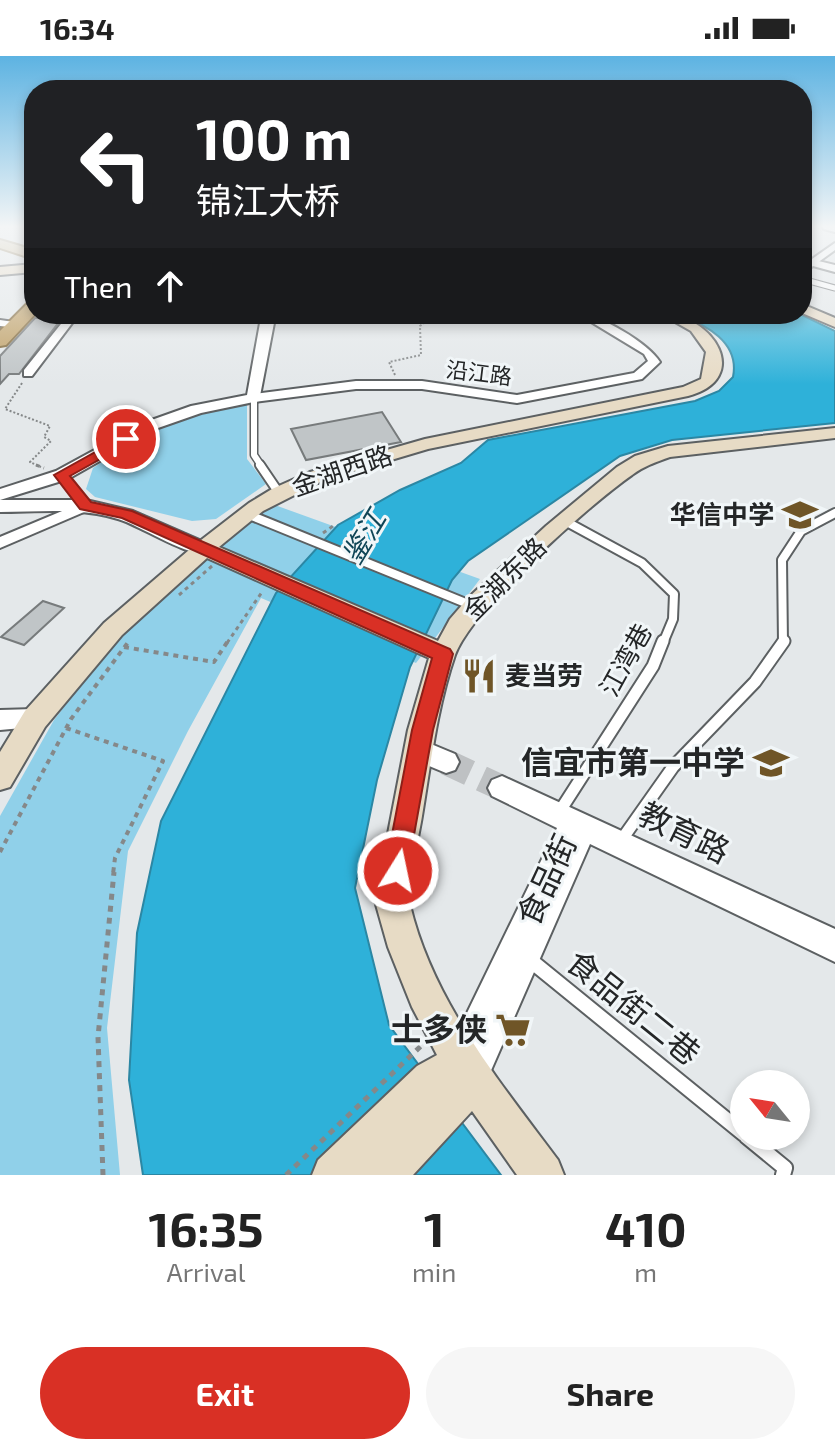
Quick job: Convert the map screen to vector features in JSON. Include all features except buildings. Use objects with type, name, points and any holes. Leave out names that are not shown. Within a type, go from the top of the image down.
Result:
[{"type":"highway","points":[[3,327],[24,312]]},
{"type":"highway","points":[[0,341],[24,315]]},
{"type":"main road","points":[[812,312],[834,321]]},
{"type":"main road","name":"金湖西路","points":[[0,778],[35,719],[113,629],[209,556],[247,514],[279,493],[317,476],[425,444],[688,391],[707,382],[712,373],[714,352],[696,328],[688,324]]},
{"type":"main road","name":"金湖东路","points":[[543,1175],[438,1077],[425,994],[405,947],[392,901],[419,750],[443,654],[459,625],[474,607],[565,521],[624,471],[642,460],[668,452],[835,433]]},
{"type":"main road","points":[[209,556],[443,654]]},
{"type":"main road","points":[[333,1175],[438,1077]]},
{"type":"main road","points":[[383,1175],[438,1077]]},
{"type":"street","points":[[28,373],[66,324]]},
{"type":"street","points":[[0,495],[62,475],[152,425],[197,409],[254,398],[267,324]]},
{"type":"street","name":"沿江路","points":[[254,398],[356,385],[422,385],[517,399],[638,376],[654,362],[648,352],[600,324]]},
{"type":"street","points":[[62,475],[86,506]]},
{"type":"street","points":[[0,506],[86,506],[126,515],[209,556]]},
{"type":"street","points":[[0,543],[86,506]]},
{"type":"street","points":[[0,720],[35,719]]},
{"type":"street","points":[[419,750],[446,762]]},
{"type":"street","name":"教育路","points":[[502,788],[835,946]]},
{"type":"street","name":"食品街","points":[[566,817],[581,833],[476,1062],[438,1077],[566,817]]},
{"type":"lane","points":[[812,282],[835,288]]},
{"type":"lane","points":[[254,398],[254,455],[279,493]]},
{"type":"lane","points":[[620,842],[673,767],[755,682],[784,642],[782,560],[801,531],[835,513]]},
{"type":"lane","points":[[247,514],[474,607]]},
{"type":"lane","name":"江湾巷","points":[[565,521],[642,563],[674,594],[673,619],[653,666],[566,817]]},
{"type":"lane","name":"食品街二巷","points":[[525,956],[730,1123]]},
{"type":"lane","name":"食品街二巷","points":[[763,1150],[785,1168],[783,1175]]},
{"type":"path","points":[[400,385],[389,362],[421,355],[420,326],[423,324]]},
{"type":"path","points":[[28,373],[5,409],[50,426],[44,437],[51,441],[30,462],[62,475]]},
{"type":"path","points":[[174,599],[209,556]]},
{"type":"path","points":[[124,647],[214,662],[257,596]]},
{"type":"path","points":[[0,852],[66,728],[134,634]]},
{"type":"path","points":[[66,728],[163,761],[115,858],[98,1037],[103,1175]]},
{"type":"path","points":[[286,1175],[438,1077]]},
{"type":"shaded area","points":[[247,403],[247,459],[266,484],[216,519],[192,521],[95,497],[86,489],[93,468],[138,438],[202,411]]},
{"type":"shaded area","points":[[272,504],[480,579],[416,663],[261,598],[188,731],[128,851],[107,1028],[120,1175],[0,1175],[0,816],[54,720],[122,630]]},
{"type":"water","name":"鉴江","points":[[812,320],[835,331],[835,423],[672,440],[620,456],[468,561],[452,580],[410,667],[377,780],[355,888],[389,1025],[501,1175],[143,1175],[129,1080],[137,933],[161,821],[276,593],[338,525],[400,490],[461,463],[488,440],[695,401],[719,391],[733,377],[734,365],[726,345],[699,324],[812,324]]},
{"type":"tunnel","points":[[446,762],[502,788]]},
{"type":"place","name":"华信中学","points":[[800,515]]},
{"type":"place","name":"麦当劳","points":[[479,676]]},
{"type":"place","name":"信宜市第一中学","points":[[771,763]]},
{"type":"place","name":"士多侠","points":[[513,1030]]},
{"type":"route","points":[[126,439],[62,475],[86,506],[126,515],[443,654],[422,730],[398,871]]}]
